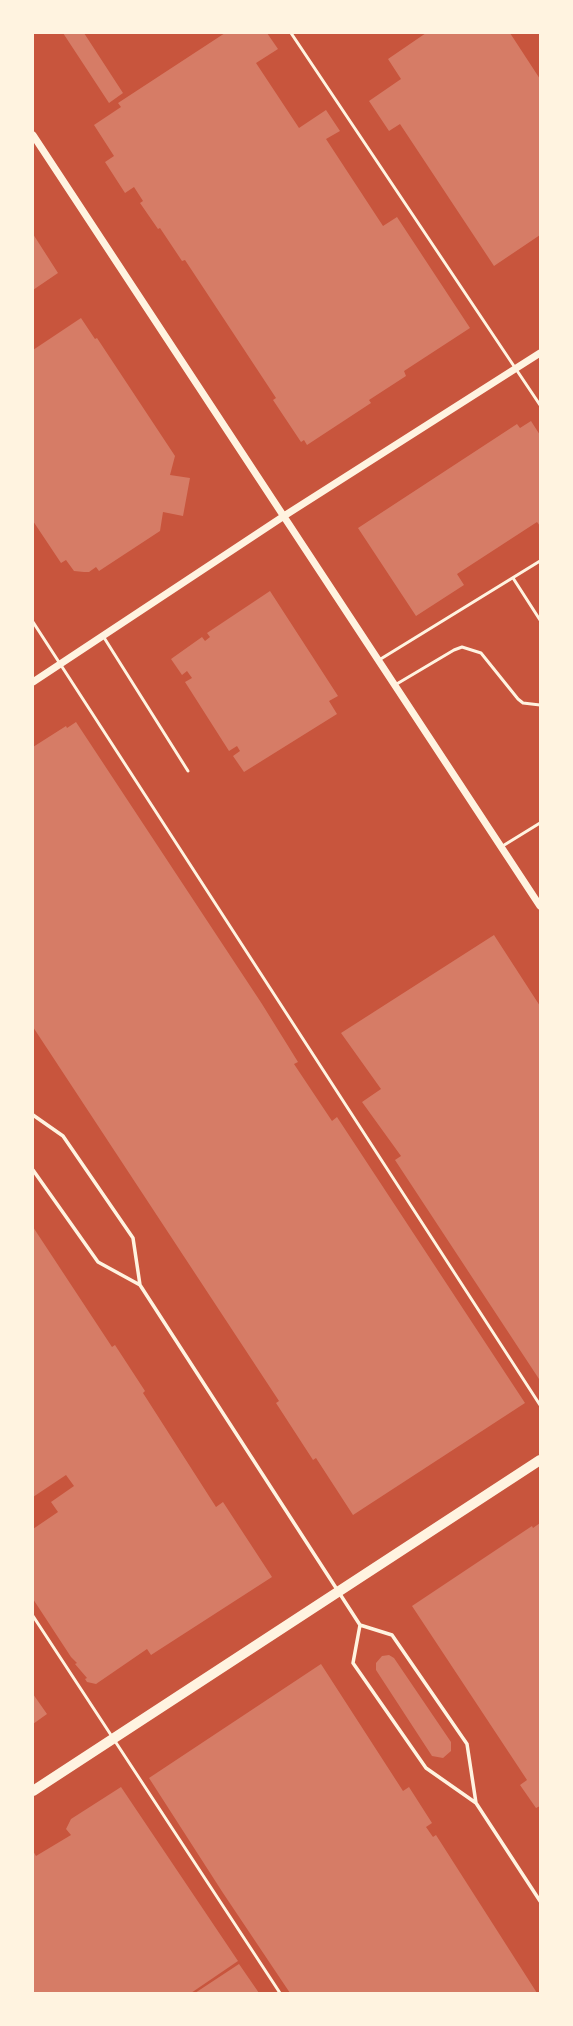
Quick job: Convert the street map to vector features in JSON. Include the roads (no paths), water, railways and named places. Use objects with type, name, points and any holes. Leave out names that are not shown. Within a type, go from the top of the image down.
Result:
[{"type":"main road","points":[[33,1792],[540,1460]]},
{"type":"street","points":[[33,135],[540,906]]},
{"type":"street","points":[[33,682],[284,516],[540,353]]},
{"type":"street","points":[[33,1115],[63,1136],[133,1238],[140,1285],[360,1625],[392,1635],[467,1744],[476,1803]]},
{"type":"street","points":[[33,1170],[98,1262],[140,1285]]},
{"type":"street","points":[[360,1625],[353,1663],[426,1768],[476,1803],[540,1901]]},
{"type":"lane","points":[[291,33],[540,405]]},
{"type":"lane","points":[[379,660],[540,560]]},
{"type":"lane","points":[[513,578],[540,620]]},
{"type":"lane","points":[[33,622],[540,1405]]},
{"type":"lane","points":[[103,636],[188,771]]},
{"type":"lane","points":[[395,685],[454,650],[462,648],[481,653],[518,699],[523,703],[540,705]]},
{"type":"lane","points":[[501,847],[540,823]]},
{"type":"lane","points":[[33,1616],[280,1993]]}]
